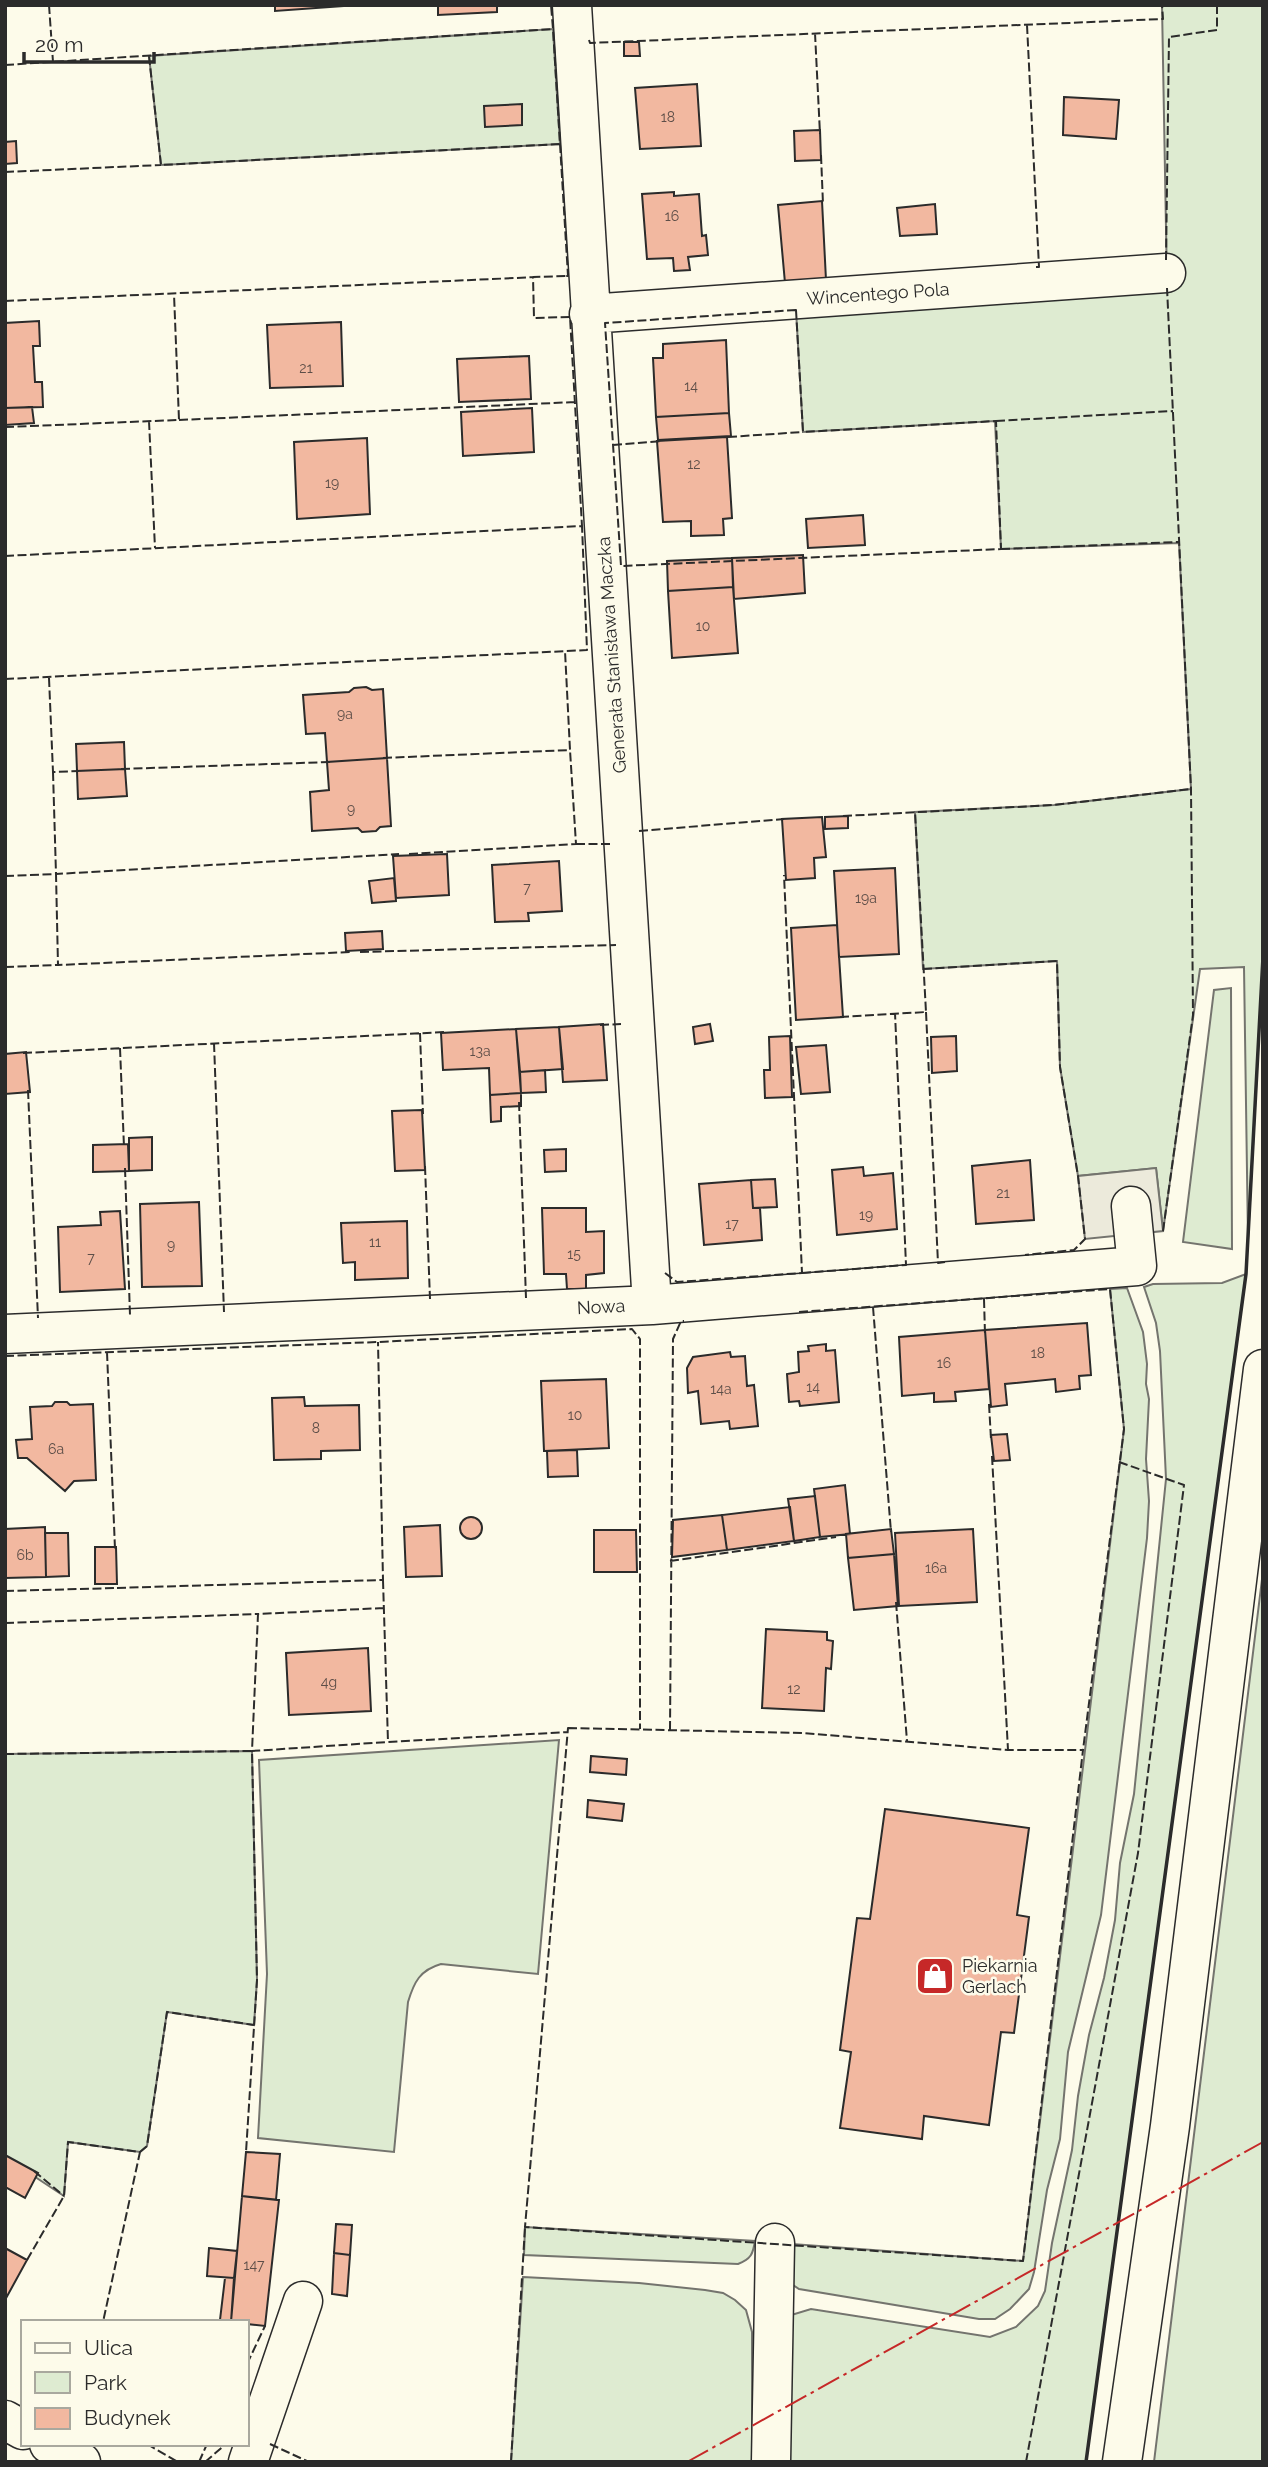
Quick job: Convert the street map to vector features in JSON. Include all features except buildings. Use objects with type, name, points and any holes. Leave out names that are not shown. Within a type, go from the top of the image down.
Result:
[{"type":"main road","name":"Generała Stanisława Maczka","points":[[572,5],[652,1305]]},
{"type":"main road","name":"Wincentego Pola","points":[[589,314],[1167,274]]},
{"type":"main road","name":"Nowa","points":[[5,1334],[652,1305],[1137,1266],[1131,1206]]},
{"type":"main road","points":[[1122,2462],[1170,2126],[1263,1369]]},
{"type":"main road","points":[[771,2462],[775,2243]]},
{"type":"main road","points":[[253,2460],[303,2301]]},
{"type":"main road","points":[[5,2420],[21,2429]]},
{"type":"main road","points":[[52,2446],[80,2462]]},
{"type":"green space","points":[[1162,5],[1263,5],[1263,957],[1248,1240],[1244,967],[1200,969],[1163,1231],[1156,1168],[1078,1176],[1060,1067],[1057,961],[923,969],[915,812],[1054,805],[1191,789],[1179,543],[1001,549],[995,421],[803,432],[796,310],[1167,284]]},
{"type":"green space","points":[[553,29],[560,144],[161,165],[149,56]]},
{"type":"green space","points":[[1231,988],[1232,1249],[1183,1242],[1214,990]]},
{"type":"green space","points":[[1246,1274],[1086,2462],[781,2462],[788,2316],[811,2309],[990,2337],[1016,2327],[1038,2306],[1045,2291],[1052,2243],[1072,2150],[1089,2035],[1115,1920],[1120,1863],[1134,1794],[1166,1479],[1160,1351],[1156,1323],[1144,1287],[1153,1284],[1222,1283]]},
{"type":"green space","points":[[1127,1288],[1143,1332],[1147,1364],[1147,1538],[1101,1915],[1068,2052],[1060,2139],[1047,2190],[1029,2289],[1010,2309],[995,2319],[979,2319],[799,2289],[793,2285],[793,2244],[1023,2261],[1124,1429],[1110,1289]]},
{"type":"green space","points":[[1263,1571],[1263,2462],[1154,2462],[1163,2388]]},
{"type":"green space","points":[[559,1740],[538,1974],[441,1964],[423,1973],[408,2002],[394,2152],[258,2138],[267,1974],[259,1760]]},
{"type":"green space","points":[[252,1751],[257,1980],[254,2025],[167,2012],[147,2146],[140,2152],[68,2142],[64,2196],[5,2157],[5,1754]]},
{"type":"green space","points":[[525,2227],[755,2241],[751,2256],[738,2264],[524,2255]]},
{"type":"green space","points":[[523,2277],[639,2283],[705,2290],[723,2293],[735,2300],[746,2310],[752,2332],[752,2462],[511,2462]]},
{"type":"shaded area","points":[[1156,1168],[1163,1231],[1085,1239],[1078,1176]]},
{"type":"fence","points":[[49,5],[53,62]]},
{"type":"fence","points":[[5,65],[553,29],[551,5]]},
{"type":"fence","points":[[589,40],[590,43],[1163,19],[1162,5]]},
{"type":"fence","points":[[1166,260],[1169,37],[1217,30],[1217,5]]},
{"type":"fence","points":[[1027,25],[1039,267],[1036,267]]},
{"type":"fence","points":[[149,56],[161,165],[560,144],[553,29]]},
{"type":"fence","points":[[815,33],[820,134]]},
{"type":"fence","points":[[560,144],[568,276],[565,276]]},
{"type":"fence","points":[[821,155],[823,204]]},
{"type":"fence","points":[[5,172],[161,165]]},
{"type":"fence","points":[[5,556],[582,526],[570,317],[534,318],[533,277],[568,276]]},
{"type":"fence","points":[[5,301],[537,277]]},
{"type":"fence","points":[[1163,1231],[1193,1015],[1191,789],[1167,288]]},
{"type":"fence","points":[[5,427],[179,420],[174,294]]},
{"type":"fence","points":[[796,310],[803,432],[996,421],[1001,549],[621,566],[605,323],[796,310]]},
{"type":"fence","points":[[179,420],[575,402]]},
{"type":"fence","points":[[996,421],[1173,411]]},
{"type":"fence","points":[[149,421],[155,548]]},
{"type":"fence","points":[[728,437],[803,432]]},
{"type":"fence","points":[[613,445],[662,441]]},
{"type":"fence","points":[[5,679],[587,650],[582,526]]},
{"type":"fence","points":[[1001,549],[1179,542]]},
{"type":"fence","points":[[383,758],[570,750],[565,651]]},
{"type":"fence","points":[[49,678],[53,772],[79,771]]},
{"type":"fence","points":[[409,854],[576,844],[570,750]]},
{"type":"fence","points":[[121,769],[331,762]]},
{"type":"fence","points":[[53,772],[56,874],[399,854]]},
{"type":"fence","points":[[843,816],[1054,805],[1191,789]]},
{"type":"fence","points":[[840,1017],[926,1012],[915,812]]},
{"type":"fence","points":[[639,831],[784,819]]},
{"type":"fence","points":[[576,844],[610,844]]},
{"type":"fence","points":[[5,876],[56,874],[58,965],[350,952]]},
{"type":"fence","points":[[665,1273],[677,1282],[802,1273],[784,875]]},
{"type":"fence","points":[[360,952],[616,945]]},
{"type":"fence","points":[[923,969],[1057,961],[1060,1067],[1078,1176],[1085,1239],[1074,1250],[1025,1255]]},
{"type":"fence","points":[[5,967],[58,965]]},
{"type":"fence","points":[[926,1012],[938,1263],[945,1262]]},
{"type":"fence","points":[[802,1273],[906,1265],[895,1013]]},
{"type":"fence","points":[[600,1025],[621,1024]]},
{"type":"fence","points":[[23,1053],[446,1032]]},
{"type":"fence","points":[[420,1033],[423,1114]]},
{"type":"fence","points":[[214,1043],[224,1312]]},
{"type":"fence","points":[[120,1048],[124,1147]]},
{"type":"fence","points":[[28,1090],[38,1318]]},
{"type":"fence","points":[[519,1102],[526,1298]]},
{"type":"fence","points":[[425,1166],[430,1299]]},
{"type":"fence","points":[[125,1168],[130,1315]]},
{"type":"fence","points":[[799,1312],[1110,1289],[1124,1429],[1083,1750]]},
{"type":"fence","points":[[984,1299],[985,1334]]},
{"type":"fence","points":[[873,1307],[891,1532]]},
{"type":"fence","points":[[670,1730],[673,1339],[681,1321],[684,1321]]},
{"type":"fence","points":[[5,1356],[632,1329],[640,1339],[640,1729]]},
{"type":"fence","points":[[117,1588],[383,1580],[378,1342]]},
{"type":"fence","points":[[107,1352],[115,1549]]},
{"type":"fence","points":[[989,1404],[991,1439]]},
{"type":"fence","points":[[992,1456],[1008,1750]]},
{"type":"fence","points":[[1026,2462],[1138,1853],[1184,1485],[1119,1462]]},
{"type":"fence","points":[[670,1561],[836,1537]]},
{"type":"fence","points":[[383,1580],[388,1742],[568,1732]]},
{"type":"fence","points":[[5,1591],[117,1588]]},
{"type":"fence","points":[[896,1602],[907,1741]]},
{"type":"fence","points":[[384,1608],[258,1614],[252,1751],[388,1742]]},
{"type":"fence","points":[[5,1623],[258,1614]]},
{"type":"fence","points":[[568,1728],[802,1733],[1008,1750],[1083,1750],[1023,2261],[525,2227],[568,1728]]},
{"type":"fence","points":[[5,1754],[252,1751],[257,1980],[246,2152]]},
{"type":"fence","points":[[140,2152],[147,2146],[167,2012],[254,2025]]},
{"type":"fence","points":[[27,2260],[64,2196],[68,2142],[140,2152],[103,2320]]},
{"type":"fence","points":[[34,2171],[64,2196]]},
{"type":"fence","points":[[511,2462],[525,2227]]},
{"type":"fence","points":[[248,2362],[265,2326]]},
{"type":"fence","points":[[270,2444],[309,2462]]},
{"type":"fence","points":[[150,2446],[178,2462]]},
{"type":"fence","points":[[199,2462],[206,2446]]},
{"type":"fence","points":[[205,2462],[224,2446]]},
{"type":"wall","points":[[1086,2462],[1246,1274],[1263,957]]},
{"type":"power","points":[[687,2462],[1263,2142]]},
{"type":"place","name":"Piekarnia Gerlach","points":[[935,1976]]}]
